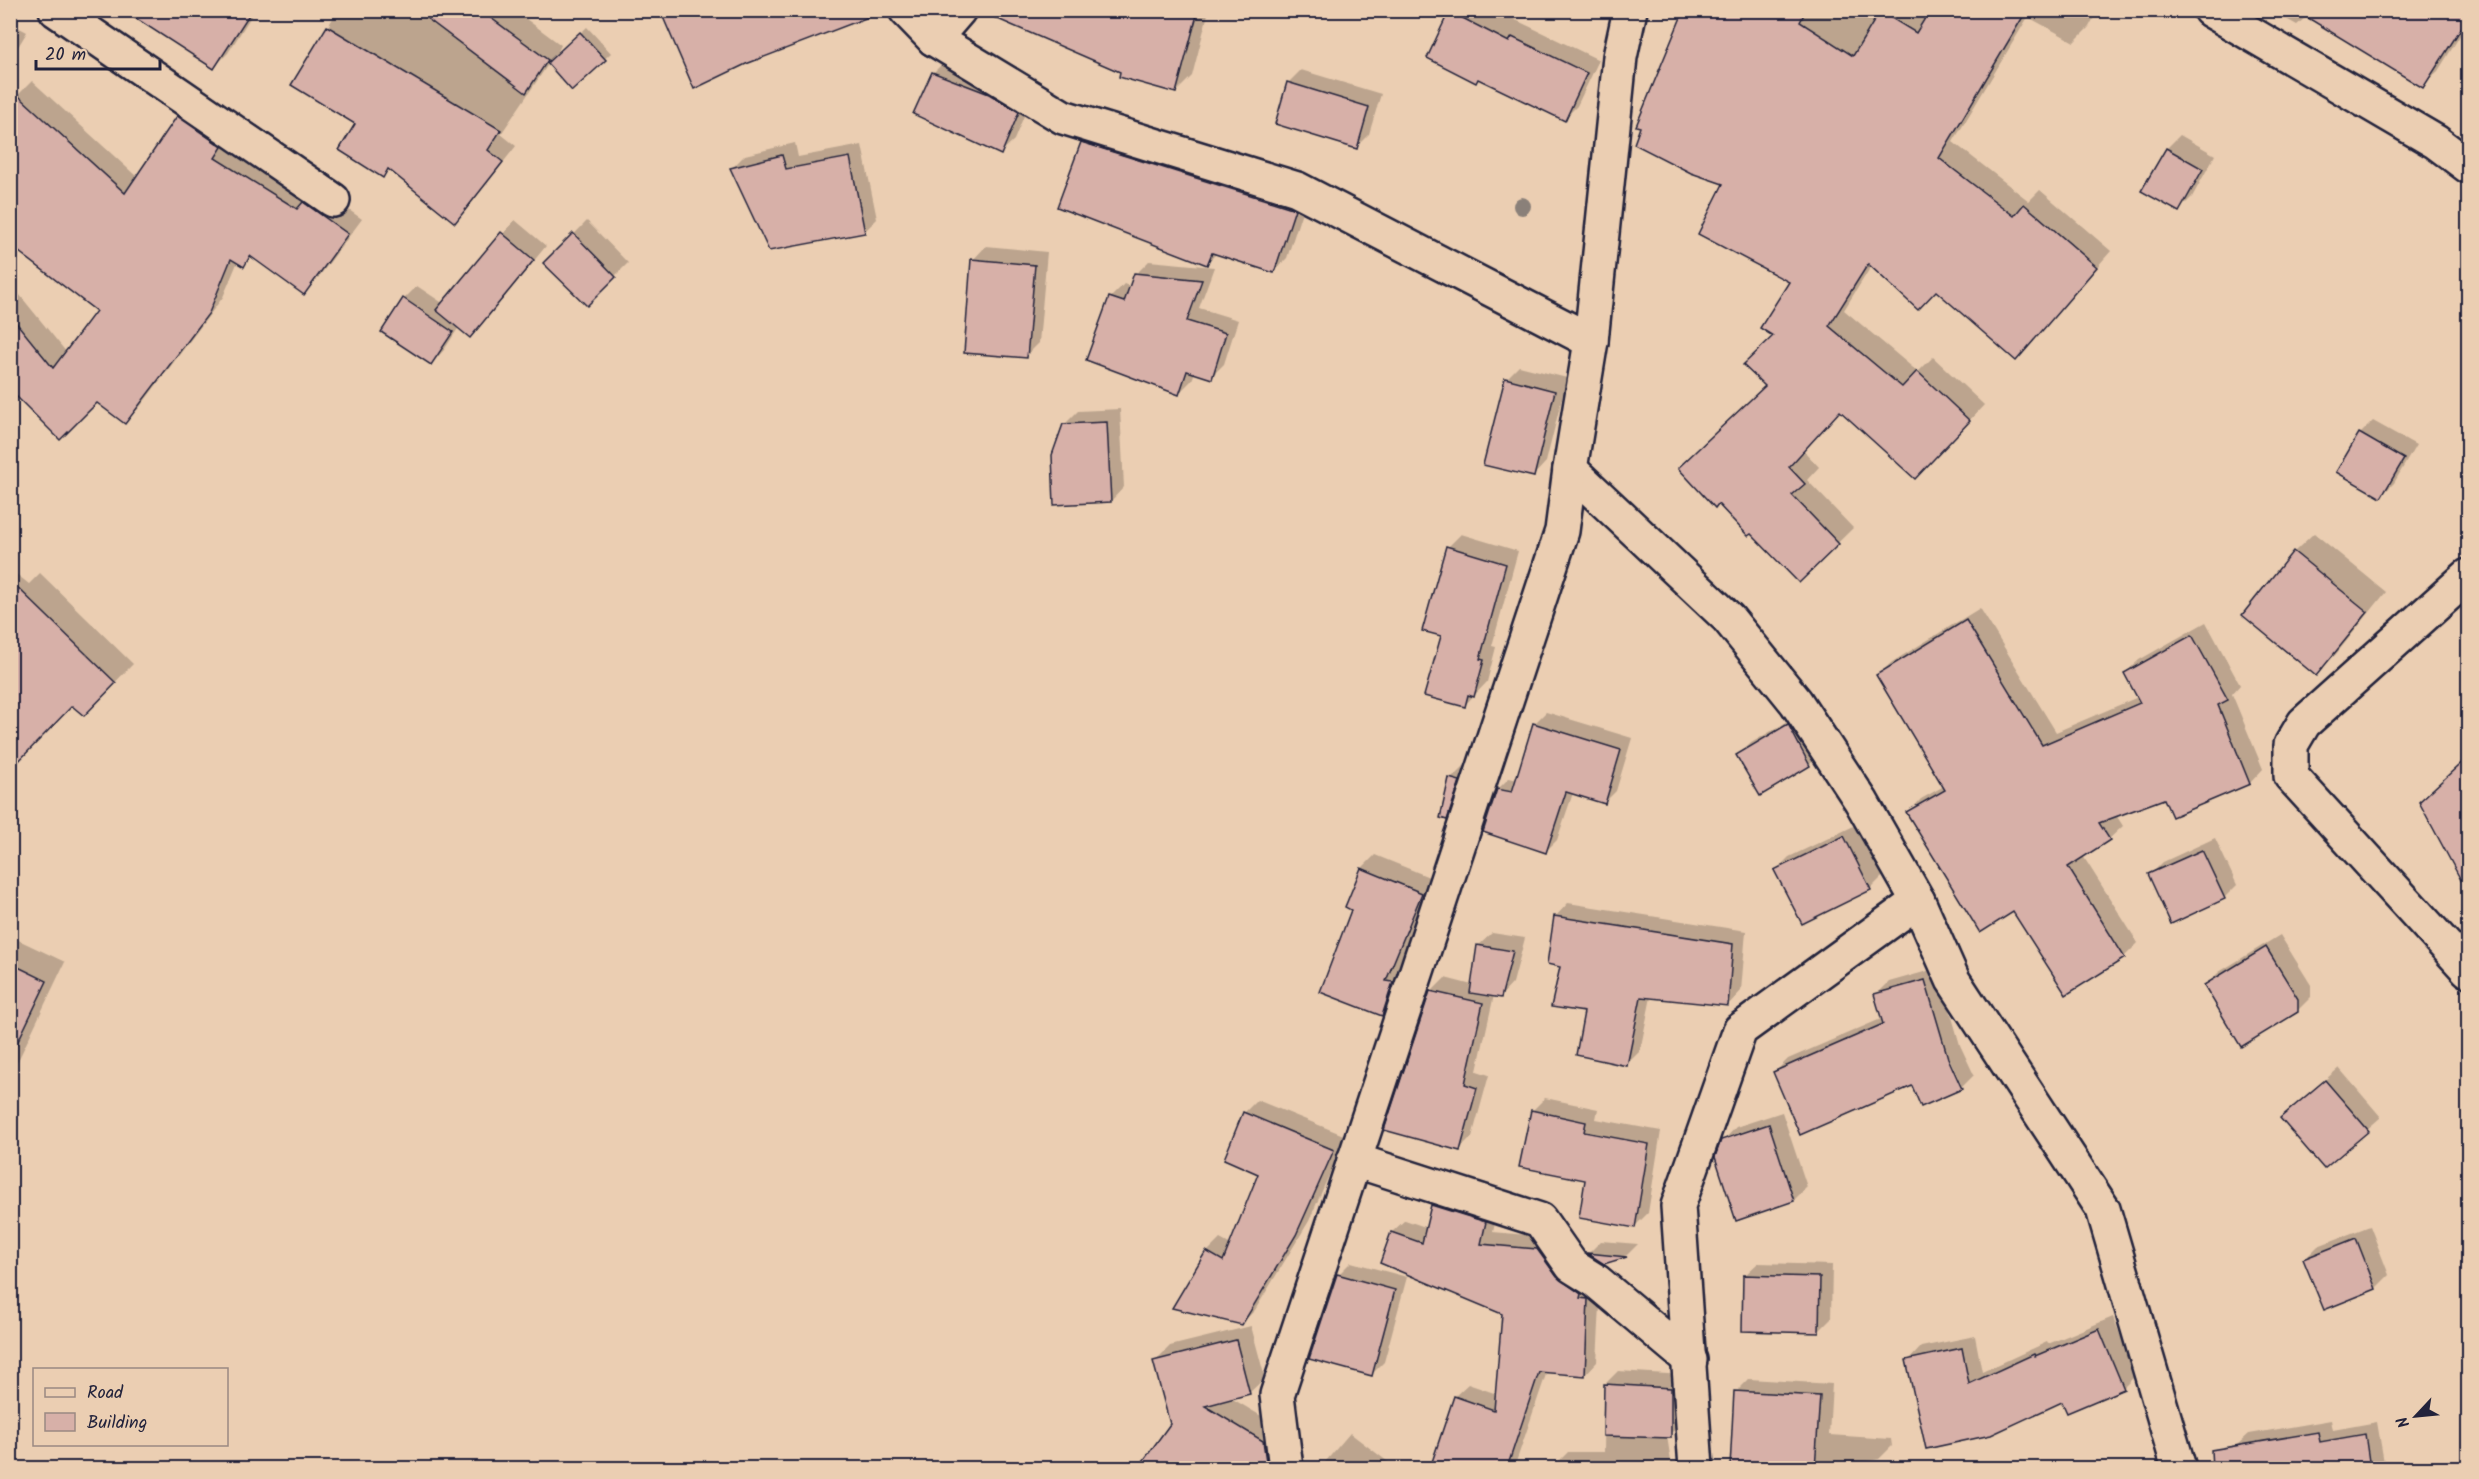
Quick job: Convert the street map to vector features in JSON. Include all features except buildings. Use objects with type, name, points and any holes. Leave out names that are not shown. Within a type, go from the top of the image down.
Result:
[{"type":"street","points":[[56,10],[333,200]]},
{"type":"street","points":[[906,10],[934,39],[1063,117],[1297,189],[1591,341]]},
{"type":"street","points":[[934,39],[959,10]]},
{"type":"street","points":[[1286,1468],[1277,1395],[1562,531],[1591,341],[1620,57],[1630,10]]},
{"type":"street","points":[[2210,10],[2436,142],[2469,166]]},
{"type":"street","points":[[1570,469],[1728,618],[1797,702],[1861,801],[1918,901],[1953,980],[2103,1209],[2179,1468]]},
{"type":"street","points":[[2469,576],[2304,723],[2291,746],[2291,776],[2469,970]]},
{"type":"street","points":[[1696,1468],[1678,1206],[1740,1030],[1918,901]]},
{"type":"street","points":[[1354,1160],[1540,1220],[1572,1266],[1596,1281],[1690,1360]]}]
